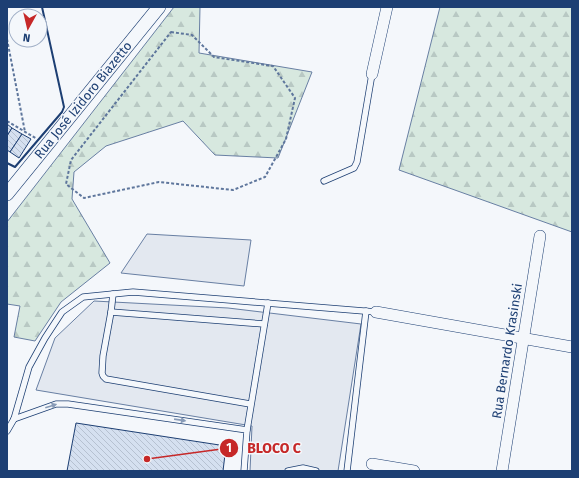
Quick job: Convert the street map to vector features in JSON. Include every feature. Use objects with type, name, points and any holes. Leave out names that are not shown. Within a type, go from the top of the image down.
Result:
[{"type":"street","name":"Rua José Izidoro Biazetto","points":[[7,194],[159,7]]},
{"type":"street","points":[[372,74],[387,7]]},
{"type":"street","name":"Rua Bernardo Krasinski","points":[[502,471],[540,236]]},
{"type":"street","points":[[371,312],[572,346]]},
{"type":"street","points":[[372,464],[414,471]]},
{"type":"lane","points":[[324,181],[354,168],[357,162],[372,74]]},
{"type":"lane","points":[[7,431],[14,419],[29,367],[45,338],[62,312],[83,297],[133,292],[371,312],[347,471]]},
{"type":"lane","points":[[113,294],[103,356],[102,373],[106,379],[250,404]]},
{"type":"lane","points":[[244,471],[250,404],[268,303]]},
{"type":"lane","points":[[111,312],[264,324]]},
{"type":"lane","points":[[14,419],[56,404],[68,404],[247,430]]},
{"type":"lane","points":[[288,471],[303,468],[316,471]]},
{"type":"path","points":[[171,32],[192,35],[214,57],[273,66],[295,98],[286,140],[265,177],[233,190],[159,182],[84,198],[66,184],[71,160],[171,32]]},
{"type":"path","points":[[7,39],[25,132]]},
{"type":"path","points":[[7,121],[46,145]]},
{"type":"green space","points":[[174,7],[200,7],[199,53],[312,72],[278,158],[215,155],[183,121],[106,146],[74,172],[72,199],[110,263],[61,302],[35,341],[14,337],[20,306],[7,304],[7,222]]},
{"type":"green space","points":[[440,7],[572,7],[572,232],[399,170]]},
{"type":"shaded area","points":[[147,234],[251,240],[244,286],[121,273]]},
{"type":"shaded area","points":[[94,301],[228,308],[361,324],[338,471],[250,471],[252,426],[36,390],[55,338]]},
{"type":"building","points":[[7,124],[12,128],[7,136]]},
{"type":"building","points":[[12,128],[22,134],[10,152],[7,150],[7,136]]},
{"type":"building","points":[[22,134],[31,139],[19,158],[10,152]]},
{"type":"building","points":[[76,423],[226,446],[223,471],[67,471]]},
{"type":"wall","points":[[7,163],[15,167],[62,112],[64,107],[42,7]]},
{"type":"place","name":"BLOCO C","points":[[147,459]]}]
